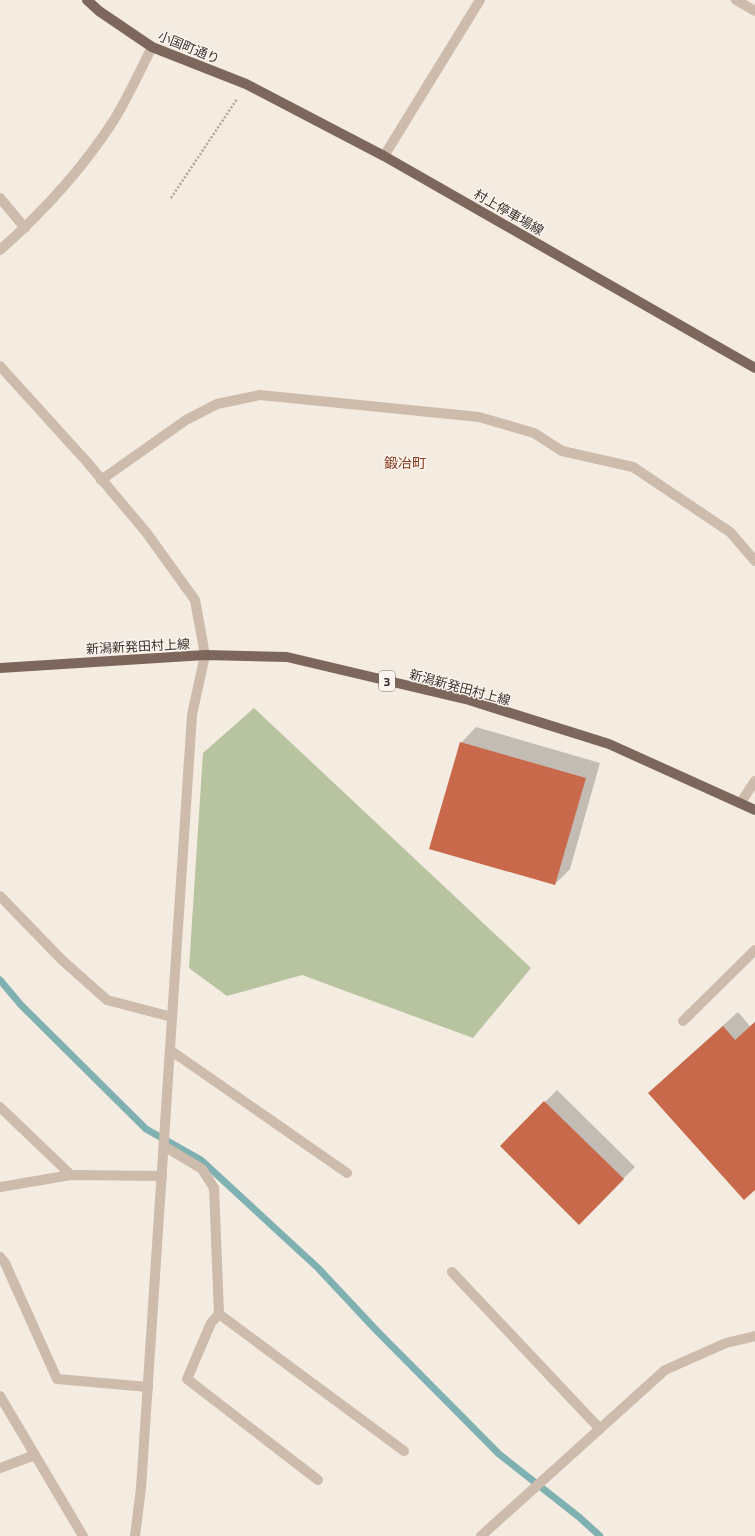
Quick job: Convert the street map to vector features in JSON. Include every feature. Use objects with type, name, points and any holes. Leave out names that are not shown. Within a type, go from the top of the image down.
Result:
[{"type":"main road","name":"小国町通り","points":[[87,0],[99,11],[152,47],[246,84]]},
{"type":"main road","name":"村上停車場線","points":[[246,84],[384,156],[755,368]]},
{"type":"main road","name":"新潟新発田村上線","points":[[0,668],[205,655],[287,657],[469,700],[608,744],[741,802],[755,810]]},
{"type":"street","points":[[384,156],[480,0]]},
{"type":"street","points":[[736,0],[755,11]]},
{"type":"street","points":[[0,250],[25,228],[77,171],[114,120],[152,47]]},
{"type":"street","points":[[0,198],[25,228]]},
{"type":"street","points":[[2,371],[146,532],[195,600],[205,655],[192,715],[141,1488],[135,1536]]},
{"type":"street","points":[[101,480],[186,420],[217,404],[260,395],[479,417],[534,433],[562,451],[634,468],[730,532],[755,561]]},
{"type":"street","points":[[741,802],[755,781]]},
{"type":"street","points":[[0,896],[62,960],[107,1000],[172,1017]]},
{"type":"street","points":[[683,1021],[755,950]]},
{"type":"street","points":[[170,1050],[347,1173]]},
{"type":"street","points":[[0,1107],[71,1175]]},
{"type":"street","points":[[164,1146],[202,1169],[214,1188],[218,1314],[211,1323],[187,1379],[318,1480]]},
{"type":"street","points":[[0,1187],[71,1175],[162,1176]]},
{"type":"street","points":[[0,1257],[5,1263],[57,1379],[148,1387]]},
{"type":"street","points":[[452,1272],[600,1429]]},
{"type":"street","points":[[218,1314],[404,1451]]},
{"type":"street","points":[[481,1536],[665,1370],[726,1343],[755,1336]]},
{"type":"street","points":[[0,1396],[83,1536]]},
{"type":"street","points":[[0,1468],[35,1455]]},
{"type":"path","points":[[171,198],[246,84]]},
{"type":"green space","points":[[254,708],[531,968],[473,1038],[302,975],[227,996],[189,968],[203,753]]},
{"type":"building","points":[[460,742],[586,778],[555,885],[429,849]]},
{"type":"building","points":[[755,1022],[755,1190],[744,1200],[648,1093],[723,1026],[735,1040]]},
{"type":"building","points":[[544,1101],[624,1179],[579,1225],[500,1146]]},
{"type":"waterway","points":[[0,980],[21,1005],[146,1129],[201,1160],[318,1268],[377,1331],[499,1454],[579,1517],[600,1536]]},
{"type":"district","name":"鍛冶町","points":[[405,462]]}]
